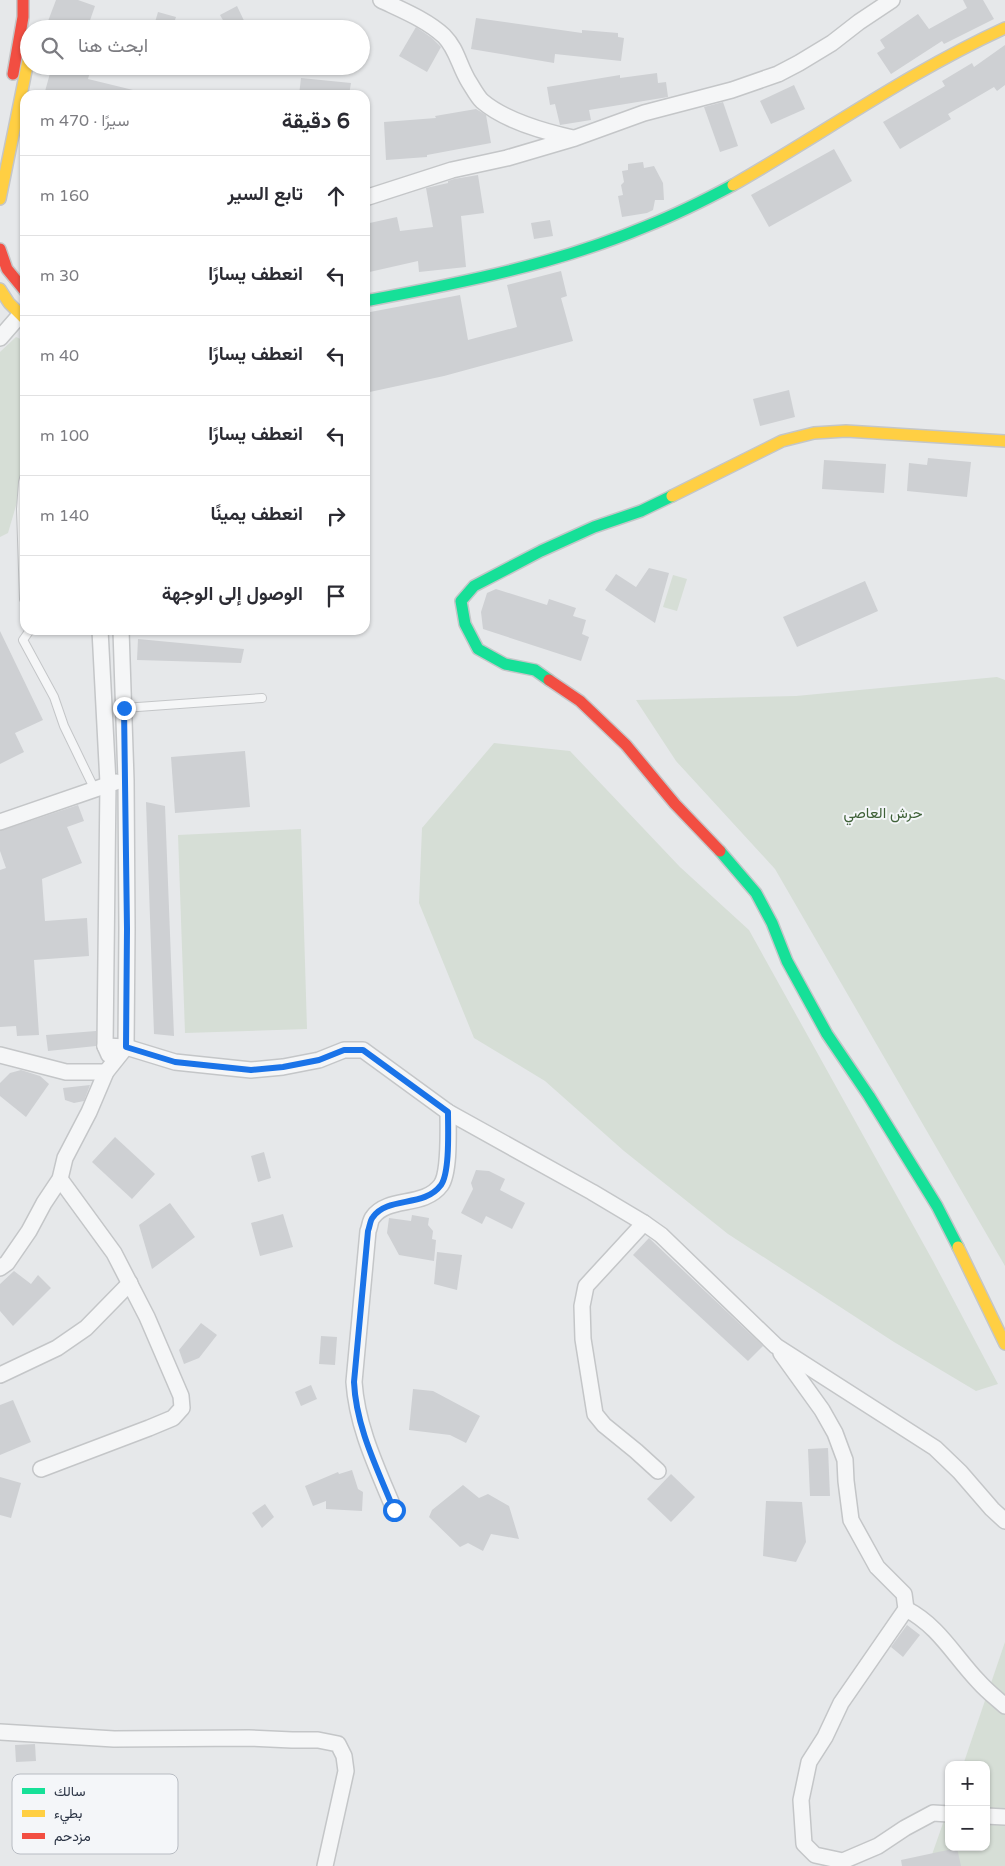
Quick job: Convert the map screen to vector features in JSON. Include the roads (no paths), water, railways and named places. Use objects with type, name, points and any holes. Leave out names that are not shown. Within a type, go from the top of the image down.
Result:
[{"type":"street","points":[[23,0],[23,20]]},
{"type":"street","points":[[381,0],[421,20],[443,36],[456,52],[461,68],[480,99],[491,108],[525,123],[575,138]]},
{"type":"street","points":[[370,196],[452,170],[507,158],[575,138],[644,113],[732,90],[778,74],[832,43],[858,22],[892,0]]},
{"type":"street","points":[[370,299],[508,272],[569,255],[664,219],[733,186],[926,68],[975,41],[1005,28]]},
{"type":"street","points":[[11,82],[20,39]]},
{"type":"street","points":[[22,90],[25,75]]},
{"type":"street","points":[[0,199],[20,100]]},
{"type":"street","points":[[1,130],[13,134]]},
{"type":"street","points":[[0,249],[7,269],[20,285]]},
{"type":"street","points":[[0,289],[9,303],[20,314]]},
{"type":"street","points":[[0,338],[20,320]]},
{"type":"street","points":[[1005,441],[846,431],[814,433],[782,441],[641,510],[594,527],[541,551],[474,586],[461,601],[465,624],[478,649],[505,664],[535,670],[580,701],[626,745],[675,804],[713,843],[756,893],[772,922],[788,961],[827,1034],[885,1120],[937,1206],[1005,1344]]},
{"type":"street","points":[[100,635],[101,786],[107,930],[105,1046],[109,1068]]},
{"type":"street","points":[[0,1268],[6,1263],[29,1231],[60,1179],[65,1158],[109,1068],[126,1047],[126,780],[121,635]]},
{"type":"street","points":[[0,822],[101,786],[126,780]]},
{"type":"street","points":[[107,930],[127,929]]},
{"type":"street","points":[[105,1046],[126,1047],[175,1062],[251,1070],[283,1067],[319,1060],[344,1050],[363,1050],[448,1112],[644,1222],[661,1235],[776,1346],[822,1410],[835,1433],[845,1460],[852,1520],[877,1567],[904,1594],[906,1609],[841,1703],[825,1737],[809,1762],[801,1800],[804,1844],[815,1855],[842,1861],[878,1846],[905,1828],[933,1813],[945,1814]]},
{"type":"street","points":[[0,1055],[66,1072],[109,1068]]},
{"type":"street","points":[[394,1510],[363,1432],[355,1404],[354,1382],[368,1231],[372,1218],[382,1208],[427,1197],[442,1184],[447,1164],[448,1112]]},
{"type":"street","points":[[41,1469],[173,1418],[182,1408],[181,1396],[170,1368],[130,1283],[114,1253],[60,1179]]},
{"type":"street","points":[[644,1222],[586,1286],[582,1306],[583,1339],[595,1414],[604,1425],[658,1471]]},
{"type":"street","points":[[0,1375],[57,1348],[86,1328],[130,1283]]},
{"type":"street","points":[[776,1346],[935,1448],[1005,1521]]},
{"type":"street","points":[[906,1609],[932,1626],[980,1683],[1005,1706]]},
{"type":"street","points":[[0,1732],[114,1740],[249,1738],[318,1740],[338,1744],[344,1756],[346,1771],[325,1866]]},
{"type":"street","points":[[990,1816],[1005,1817]]},
{"type":"lane","points":[[26,635],[23,640],[54,697],[64,726],[101,786]]},
{"type":"lane","points":[[124,708],[262,698]]},
{"type":"park label","name":"حرش العاصي","points":[[883,813]]}]
